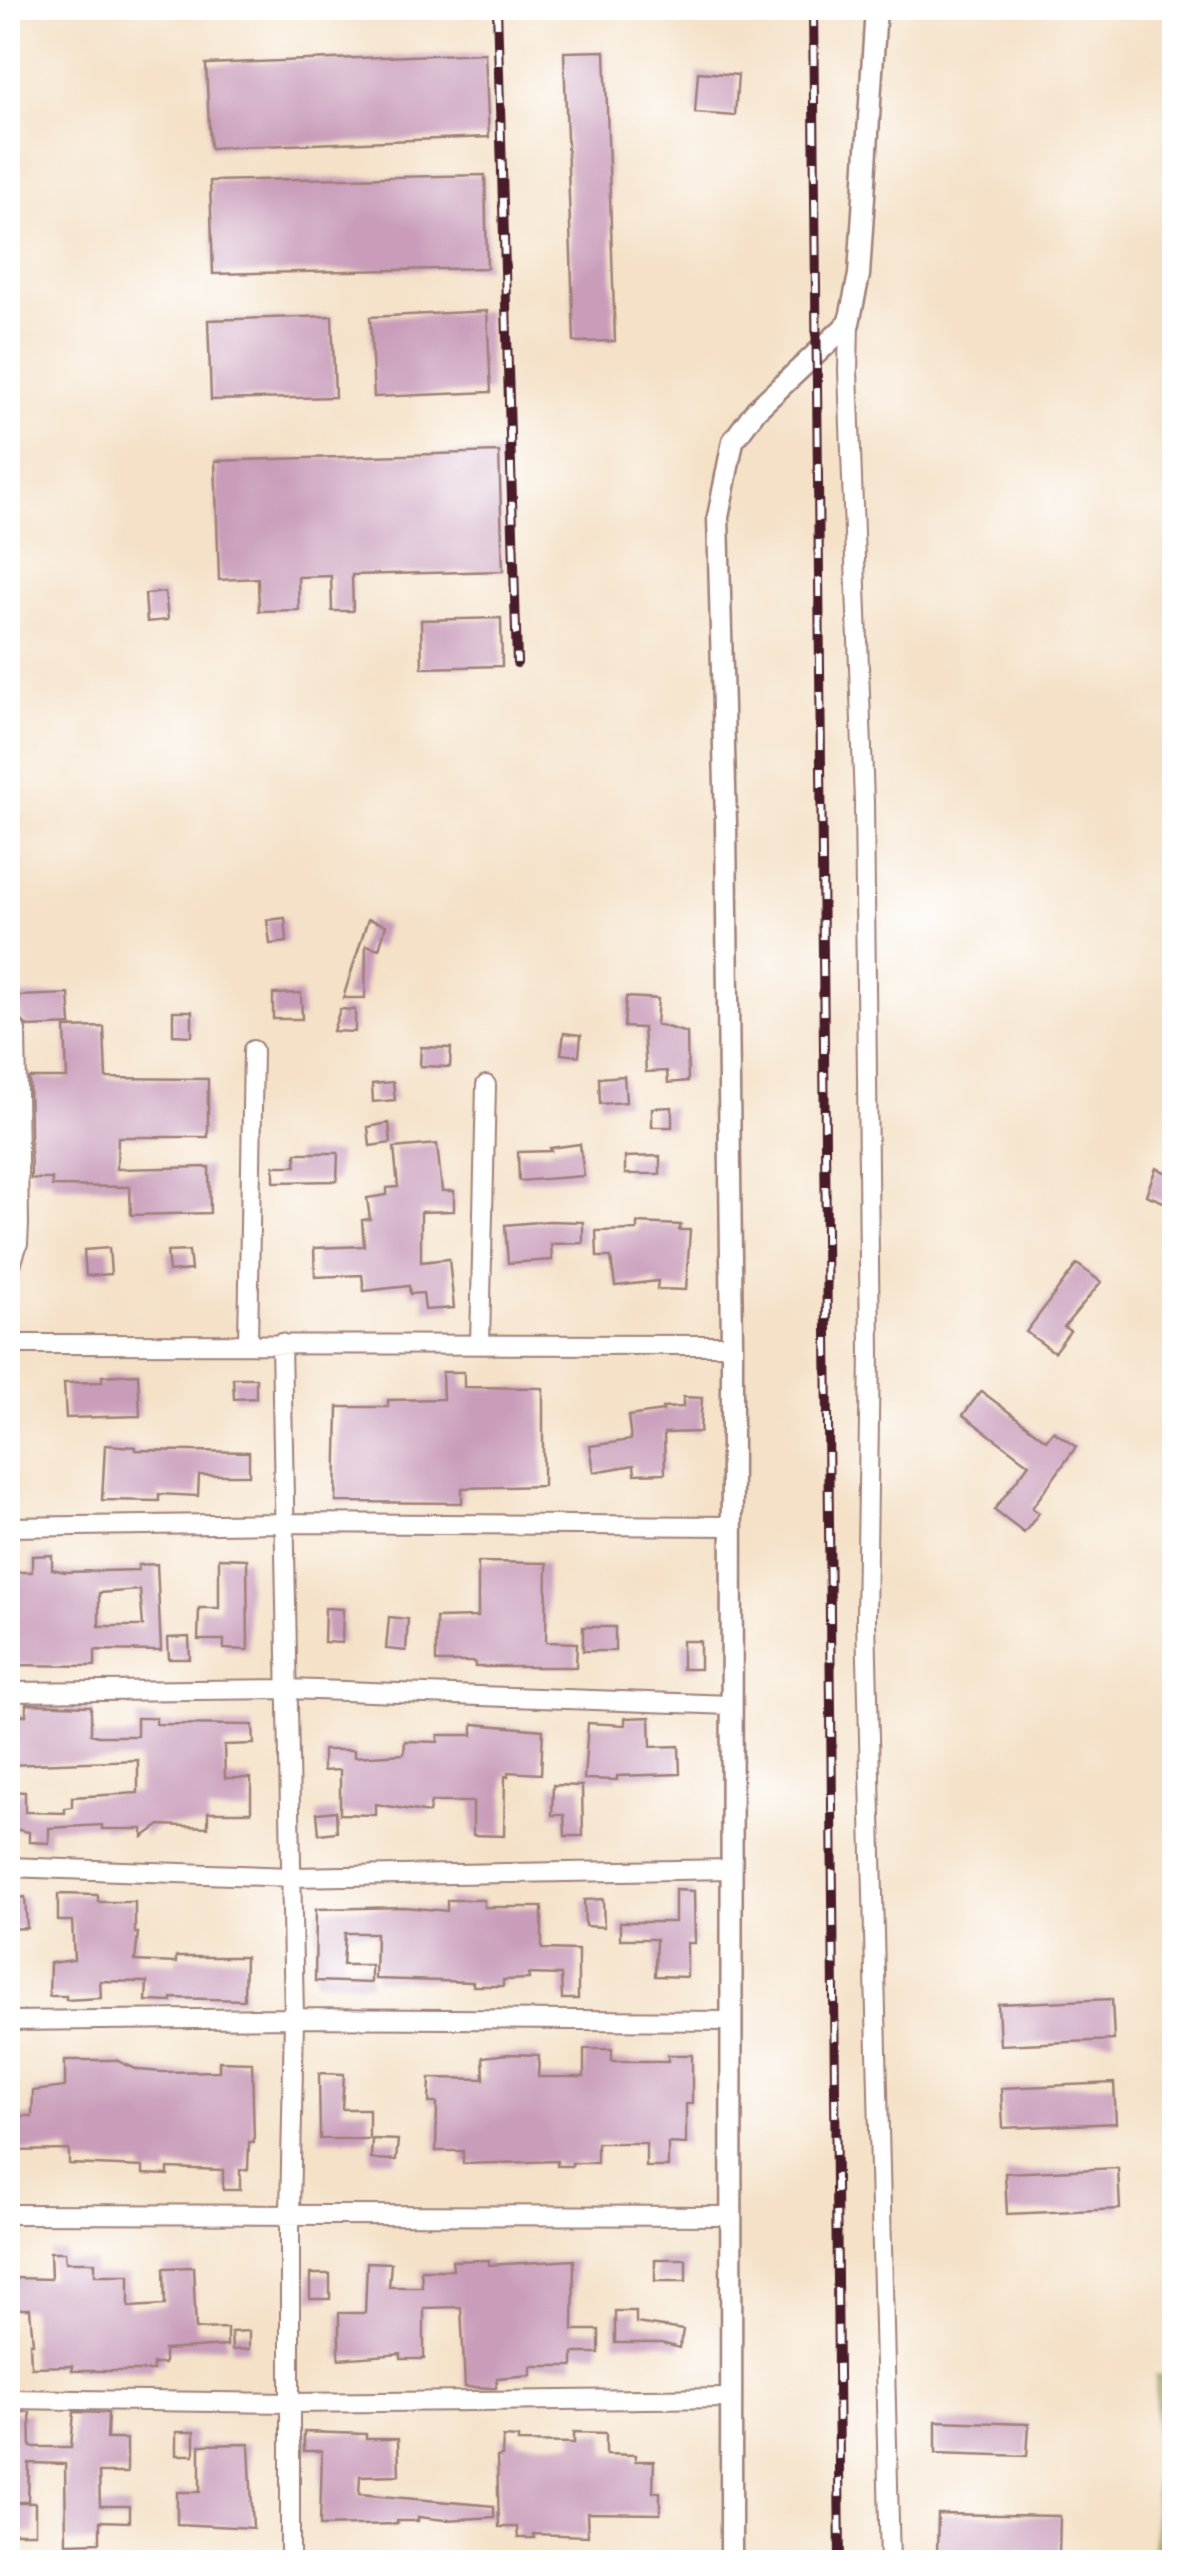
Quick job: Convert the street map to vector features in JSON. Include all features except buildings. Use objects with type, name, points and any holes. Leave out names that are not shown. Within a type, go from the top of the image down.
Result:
[{"type":"street","points":[[876,8],[859,275],[849,323],[848,371],[864,802],[870,1352],[866,1619],[890,2562]]},
{"type":"street","points":[[731,2562],[732,1345],[718,517],[734,442],[756,410],[849,323]]},
{"type":"street","points":[[8,1274],[18,1243],[19,1224],[16,1030]]},
{"type":"street","points":[[248,1343],[253,1050]]},
{"type":"street","points":[[480,1344],[486,1084]]},
{"type":"street","points":[[281,1342],[294,2018],[290,2562]]},
{"type":"street","points":[[8,1344],[732,1345]]},
{"type":"street","points":[[8,1527],[285,1523],[732,1526]]},
{"type":"street","points":[[8,1692],[288,1690],[732,1705]]},
{"type":"street","points":[[8,1867],[292,1877],[731,1869]]},
{"type":"street","points":[[8,2021],[732,2021]]},
{"type":"street","points":[[8,2214],[731,2216]]},
{"type":"street","points":[[8,2399],[290,2404],[732,2398]]},
{"type":"green space","points":[[1157,2376],[1174,2378],[1174,2562],[1155,2562]]},
{"type":"railway","points":[[497,8],[517,663]]},
{"type":"railway","points":[[813,8],[840,2562]]}]
